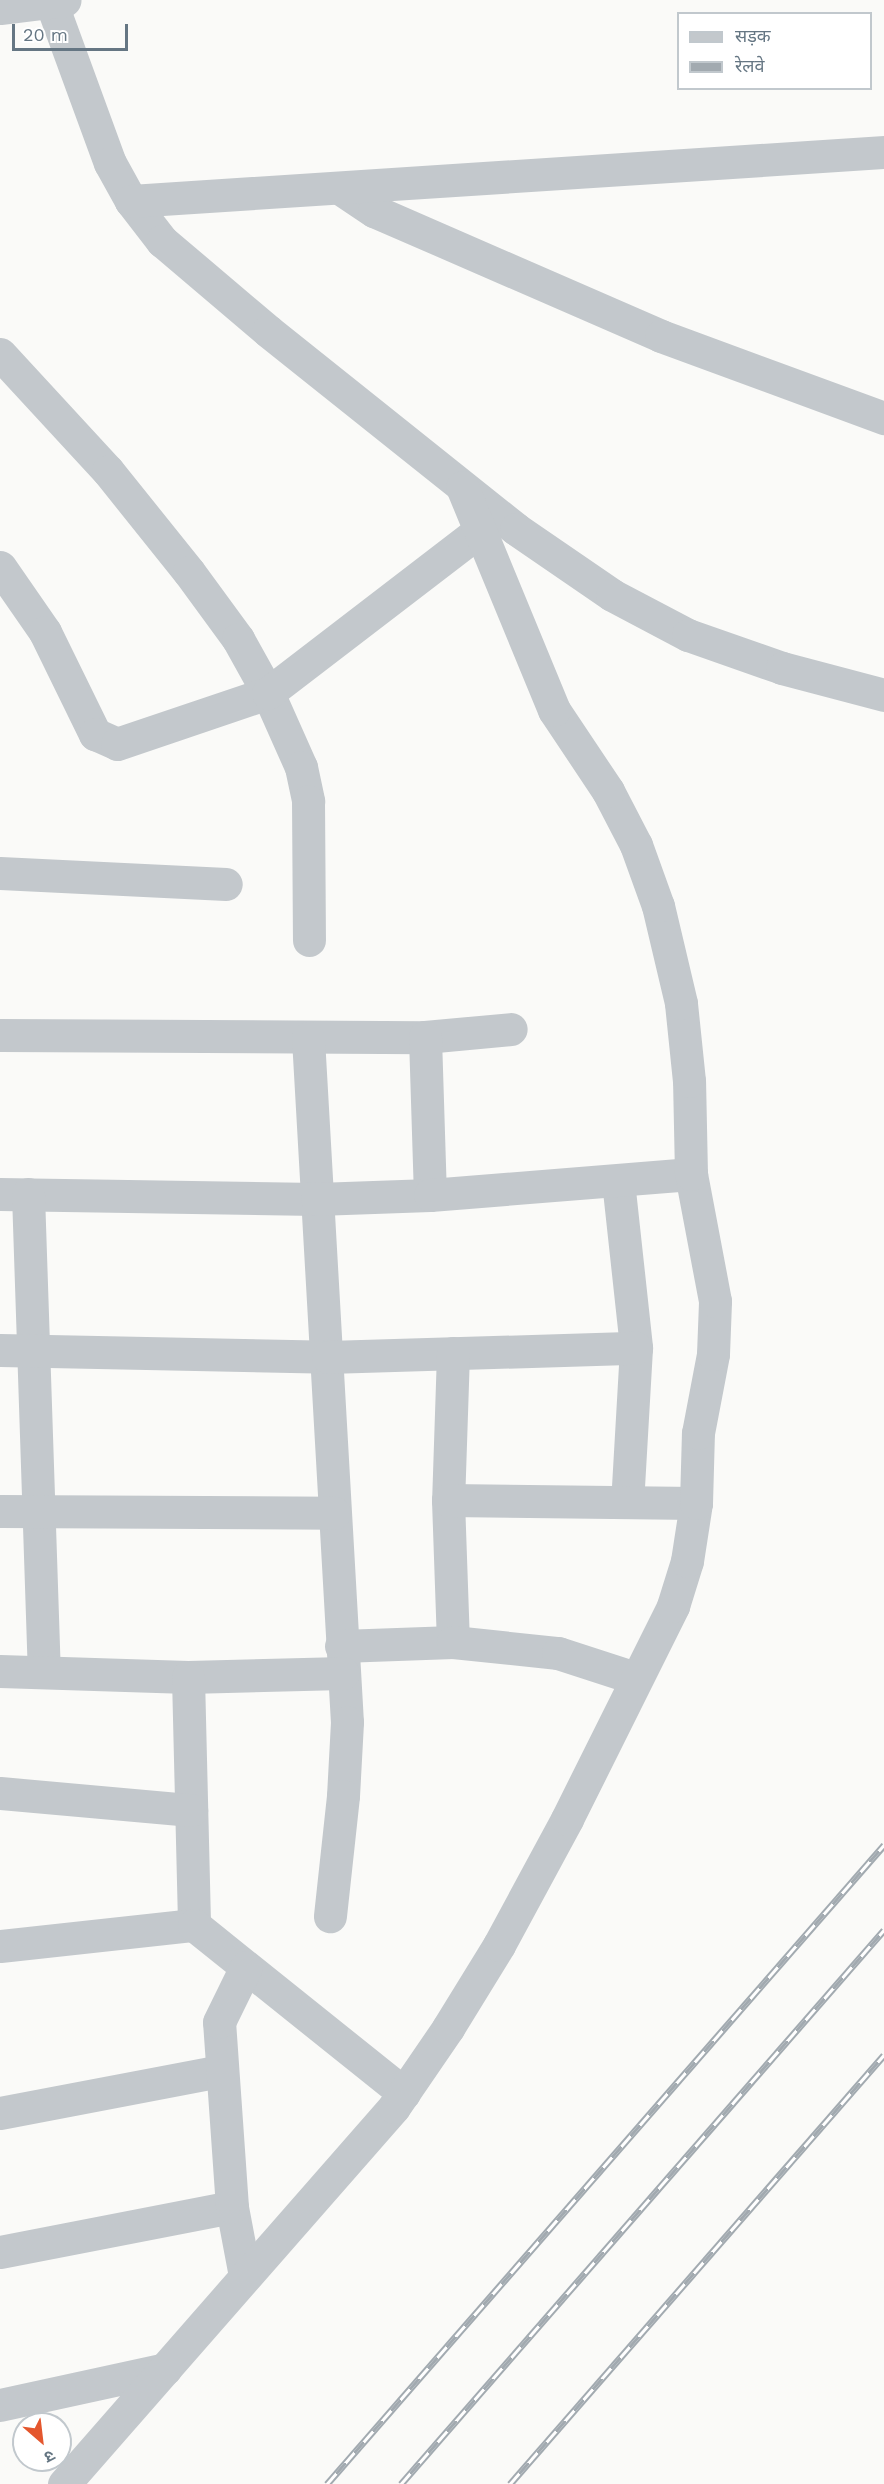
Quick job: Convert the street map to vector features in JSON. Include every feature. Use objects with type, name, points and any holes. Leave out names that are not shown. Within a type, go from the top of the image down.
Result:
[{"type":"street","points":[[0,8],[58,1],[110,163],[131,201],[162,241],[462,487],[612,595],[688,635],[782,668],[883,690]]},
{"type":"street","points":[[131,201],[341,189],[626,166],[884,152]]},
{"type":"street","points":[[341,189],[374,211],[661,336],[884,418]]},
{"type":"street","points":[[0,354],[108,471],[182,563],[238,639],[268,693],[301,767],[308,801],[309,940]]},
{"type":"street","points":[[64,2484],[404,2093],[499,1945],[567,1820],[635,1678],[673,1606],[687,1561],[696,1503],[698,1433],[713,1354],[715,1301],[691,1174],[689,1081],[681,1003],[657,906],[636,845],[608,791],[554,710],[462,487]]},
{"type":"street","points":[[0,567],[45,632],[92,729],[104,741],[117,744],[268,693],[479,531]]},
{"type":"street","points":[[0,873],[226,884]]},
{"type":"street","points":[[0,1035],[426,1037],[511,1029]]},
{"type":"street","points":[[426,1037],[430,1195]]},
{"type":"street","points":[[308,1038],[328,1357],[334,1513],[347,1722],[344,1796],[330,1916]]},
{"type":"street","points":[[44,1672],[35,1350],[14,1194],[317,1199],[430,1195],[691,1174]]},
{"type":"street","points":[[618,1181],[636,1348],[627,1502]]},
{"type":"street","points":[[0,1350],[328,1357],[636,1348]]},
{"type":"street","points":[[453,1353],[448,1500],[453,1642]]},
{"type":"street","points":[[448,1500],[696,1503]]},
{"type":"street","points":[[0,1511],[334,1513]]},
{"type":"street","points":[[0,1671],[188,1677],[342,1659],[453,1642],[558,1653],[635,1678]]},
{"type":"street","points":[[188,1677],[194,1925]]},
{"type":"street","points":[[0,1793],[191,1810]]},
{"type":"street","points":[[0,1946],[194,1925],[404,2093]]},
{"type":"street","points":[[245,2276],[232,2207],[219,2022],[246,1967]]},
{"type":"street","points":[[0,2113],[221,2071]]},
{"type":"street","points":[[0,2252],[232,2207]]},
{"type":"street","points":[[0,2405],[165,2369]]},
{"type":"railway","points":[[327,2484],[884,1845]]},
{"type":"railway","points":[[401,2484],[884,1930]]},
{"type":"railway","points":[[510,2484],[884,2055]]}]
